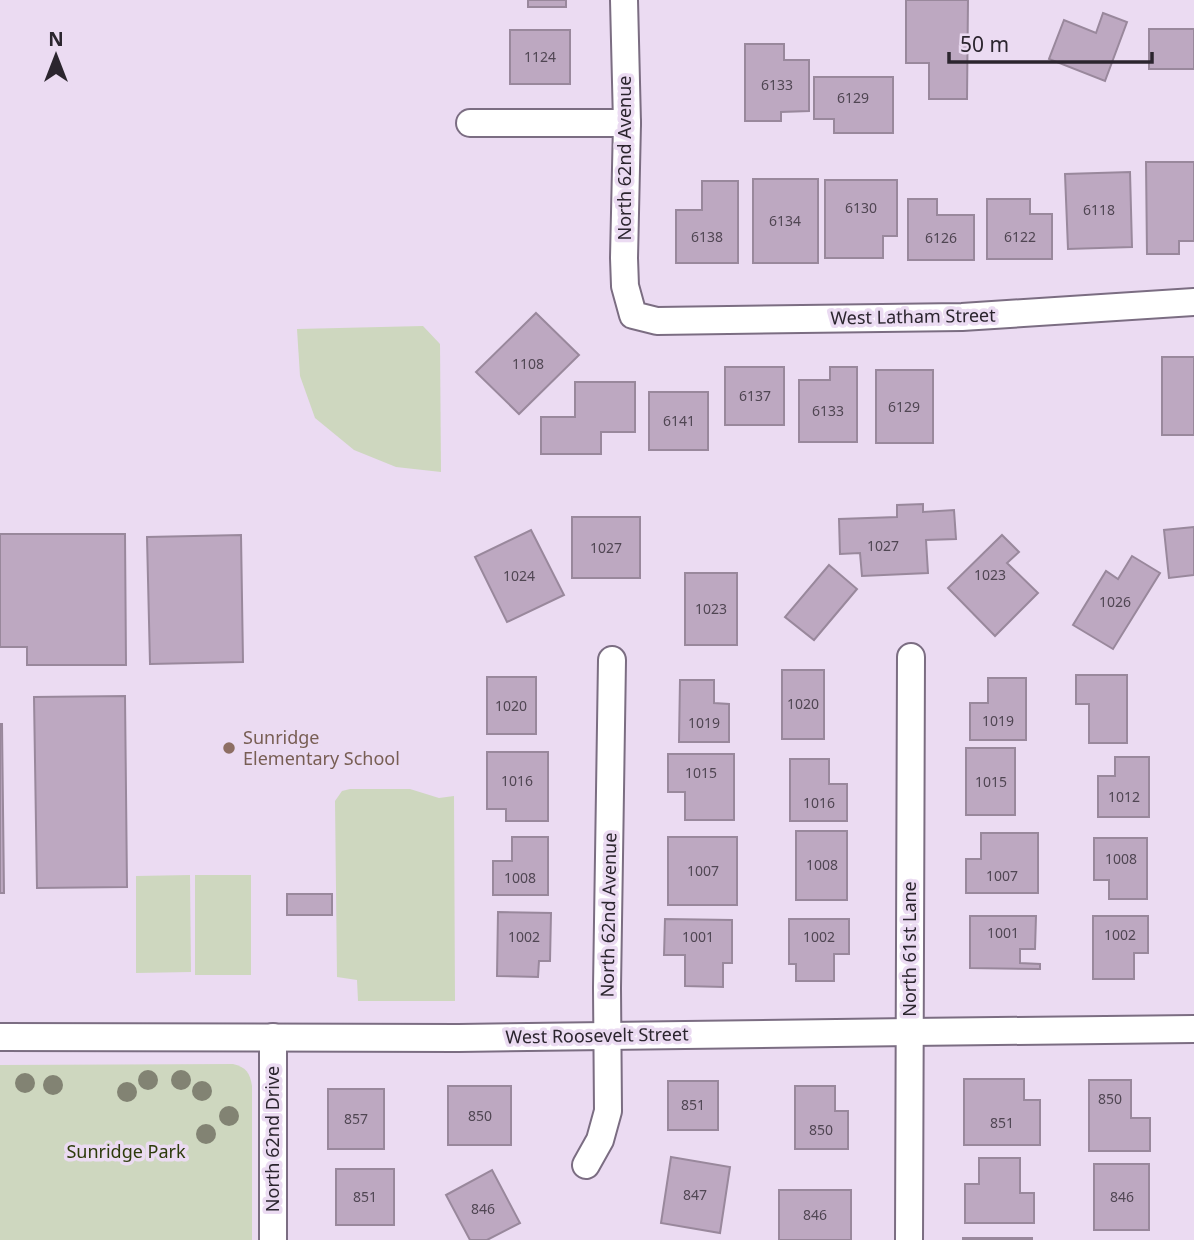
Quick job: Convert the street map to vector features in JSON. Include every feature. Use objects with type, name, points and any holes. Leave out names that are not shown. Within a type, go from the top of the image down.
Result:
[{"type":"street","name":"North 62nd Avenue","points":[[624,0],[627,122],[624,258],[625,286],[633,314]]},
{"type":"street","points":[[470,123],[627,122]]},
{"type":"street","name":"West Latham Street","points":[[633,314],[657,321],[962,317],[1194,302]]},
{"type":"street","name":"North 61st Lane","points":[[909,1240],[911,657]]},
{"type":"street","name":"North 62nd Avenue","points":[[586,1165],[600,1140],[608,1111],[612,660]]},
{"type":"street","name":"West Roosevelt Street","points":[[0,1037],[458,1038],[1194,1030]]},
{"type":"street","name":"North 62nd Drive","points":[[273,1240],[274,1037]]},
{"type":"green space","points":[[423,326],[440,344],[441,472],[396,467],[354,450],[315,418],[300,376],[297,329]]},
{"type":"green space","points":[[410,789],[439,798],[454,796],[455,1001],[358,1001],[357,980],[337,977],[335,801],[342,791]]},
{"type":"green space","points":[[190,875],[191,972],[136,973],[136,876]]},
{"type":"green space","points":[[195,875],[251,875],[251,975],[195,975]]},
{"type":"green space","name":"Sunridge Park","points":[[233,1064],[247,1071],[252,1086],[252,1240],[0,1240],[0,1065]]},
{"type":"building","points":[[528,0],[566,0],[566,7],[528,7]]},
{"type":"building","points":[[906,0],[968,0],[967,99],[929,99],[929,63],[906,63]]},
{"type":"building","points":[[1103,13],[1127,22],[1105,81],[1049,59],[1064,20],[1096,33]]},
{"type":"building","points":[[1149,29],[1194,29],[1194,69],[1149,69]]},
{"type":"building","points":[[510,30],[570,30],[570,84],[510,84]]},
{"type":"building","points":[[745,44],[784,44],[784,60],[809,60],[809,111],[781,112],[781,121],[745,121]]},
{"type":"building","points":[[814,77],[893,77],[893,133],[834,133],[834,119],[814,119]]},
{"type":"building","points":[[1146,162],[1194,162],[1194,241],[1179,241],[1179,254],[1147,254]]},
{"type":"building","points":[[1130,172],[1132,247],[1068,249],[1065,174]]},
{"type":"building","points":[[753,179],[818,179],[818,263],[753,263]]},
{"type":"building","points":[[825,180],[897,180],[897,236],[883,236],[883,258],[825,258]]},
{"type":"building","points":[[702,181],[738,181],[738,263],[676,263],[676,210],[702,210]]},
{"type":"building","points":[[908,199],[937,199],[937,215],[974,215],[974,260],[908,260]]},
{"type":"building","points":[[987,199],[1030,199],[1030,214],[1052,214],[1052,259],[987,259]]},
{"type":"building","points":[[536,313],[579,355],[519,414],[476,372]]},
{"type":"building","points":[[1162,357],[1194,357],[1194,435],[1162,435]]},
{"type":"building","points":[[725,367],[784,367],[784,425],[725,425]]},
{"type":"building","points":[[830,367],[857,367],[857,442],[799,442],[799,380],[830,380]]},
{"type":"building","points":[[876,370],[933,370],[933,443],[876,443]]},
{"type":"building","points":[[575,382],[635,382],[635,432],[601,432],[601,454],[541,454],[541,417],[575,417]]},
{"type":"building","points":[[649,392],[708,392],[708,450],[649,450]]},
{"type":"building","points":[[923,504],[923,512],[954,510],[956,539],[926,540],[928,573],[862,576],[860,553],[840,554],[839,519],[897,517],[897,505]]},
{"type":"building","points":[[572,517],[640,517],[640,578],[572,578]]},
{"type":"building","points":[[1194,527],[1194,575],[1169,578],[1164,530]]},
{"type":"building","points":[[531,530],[564,595],[507,622],[475,557]]},
{"type":"building","points":[[0,534],[125,534],[126,665],[27,665],[27,647],[0,647]]},
{"type":"building","points":[[241,535],[243,662],[150,664],[147,537]]},
{"type":"building","points":[[1002,535],[1019,552],[1007,563],[1038,593],[995,636],[948,588]]},
{"type":"building","points":[[1132,556],[1160,573],[1113,649],[1073,625],[1106,571],[1118,579]]},
{"type":"building","points":[[829,565],[857,589],[814,640],[785,617]]},
{"type":"building","points":[[685,573],[737,573],[737,645],[685,645]]},
{"type":"building","points":[[782,670],[824,670],[824,739],[782,739]]},
{"type":"building","points":[[1076,675],[1127,675],[1127,743],[1089,743],[1089,704],[1076,704]]},
{"type":"building","points":[[487,677],[536,677],[536,734],[487,734]]},
{"type":"building","points":[[988,678],[1026,678],[1026,740],[970,740],[970,703],[988,703]]},
{"type":"building","points":[[680,680],[714,680],[714,703],[729,704],[729,742],[679,742]]},
{"type":"building","points":[[125,696],[127,887],[37,888],[34,697]]},
{"type":"building","points":[[2,724],[4,893],[0,893]]},
{"type":"building","points":[[966,748],[1015,748],[1015,815],[966,815]]},
{"type":"building","points":[[487,752],[548,752],[548,821],[506,821],[506,809],[487,809]]},
{"type":"building","points":[[668,754],[734,754],[734,820],[685,820],[685,792],[668,792]]},
{"type":"building","points":[[1115,757],[1149,757],[1149,817],[1098,817],[1098,776],[1115,776]]},
{"type":"building","points":[[790,759],[829,759],[829,784],[847,784],[847,821],[790,821]]},
{"type":"building","points":[[796,831],[847,831],[847,900],[796,900]]},
{"type":"building","points":[[981,833],[1038,833],[1038,893],[966,893],[966,859],[981,859]]},
{"type":"building","points":[[512,837],[548,837],[548,895],[493,895],[493,861],[512,861]]},
{"type":"building","points":[[668,837],[737,837],[737,905],[668,905]]},
{"type":"building","points":[[1094,838],[1147,838],[1147,899],[1109,899],[1109,880],[1094,880]]},
{"type":"building","points":[[287,894],[332,894],[332,915],[287,915]]},
{"type":"building","points":[[498,912],[551,913],[550,961],[539,961],[538,977],[497,976]]},
{"type":"building","points":[[970,916],[1036,916],[1035,949],[1020,949],[1020,963],[1040,964],[1040,969],[970,968]]},
{"type":"building","points":[[1093,916],[1148,916],[1148,953],[1134,953],[1134,979],[1093,979]]},
{"type":"building","points":[[665,919],[732,920],[732,963],[723,963],[723,987],[685,986],[685,955],[664,955]]},
{"type":"building","points":[[789,919],[849,919],[849,954],[834,954],[834,981],[796,981],[796,964],[789,964]]},
{"type":"building","points":[[964,1079],[1024,1079],[1024,1100],[1040,1100],[1040,1145],[964,1145]]},
{"type":"building","points":[[1089,1080],[1131,1080],[1131,1118],[1150,1118],[1150,1151],[1089,1151]]},
{"type":"building","points":[[668,1081],[718,1081],[718,1130],[668,1130]]},
{"type":"building","points":[[448,1086],[511,1086],[511,1145],[448,1145]]},
{"type":"building","points":[[795,1086],[835,1086],[835,1111],[848,1111],[848,1149],[795,1149]]},
{"type":"building","points":[[328,1089],[384,1089],[384,1149],[328,1149]]},
{"type":"building","points":[[671,1157],[730,1167],[720,1233],[661,1223]]},
{"type":"building","points":[[979,1158],[1020,1158],[1020,1193],[1034,1193],[1034,1223],[965,1223],[965,1184],[979,1184]]},
{"type":"building","points":[[1094,1164],[1149,1164],[1149,1230],[1094,1230]]},
{"type":"building","points":[[336,1169],[394,1169],[394,1225],[336,1225]]},
{"type":"building","points":[[492,1170],[520,1223],[487,1240],[470,1240],[446,1195]]},
{"type":"building","points":[[779,1190],[851,1190],[851,1240],[779,1240]]},
{"type":"building","points":[[1032,1238],[1032,1240],[963,1240]]},
{"type":"place","name":"Sunridge Elementary School","points":[[229,748]]}]
